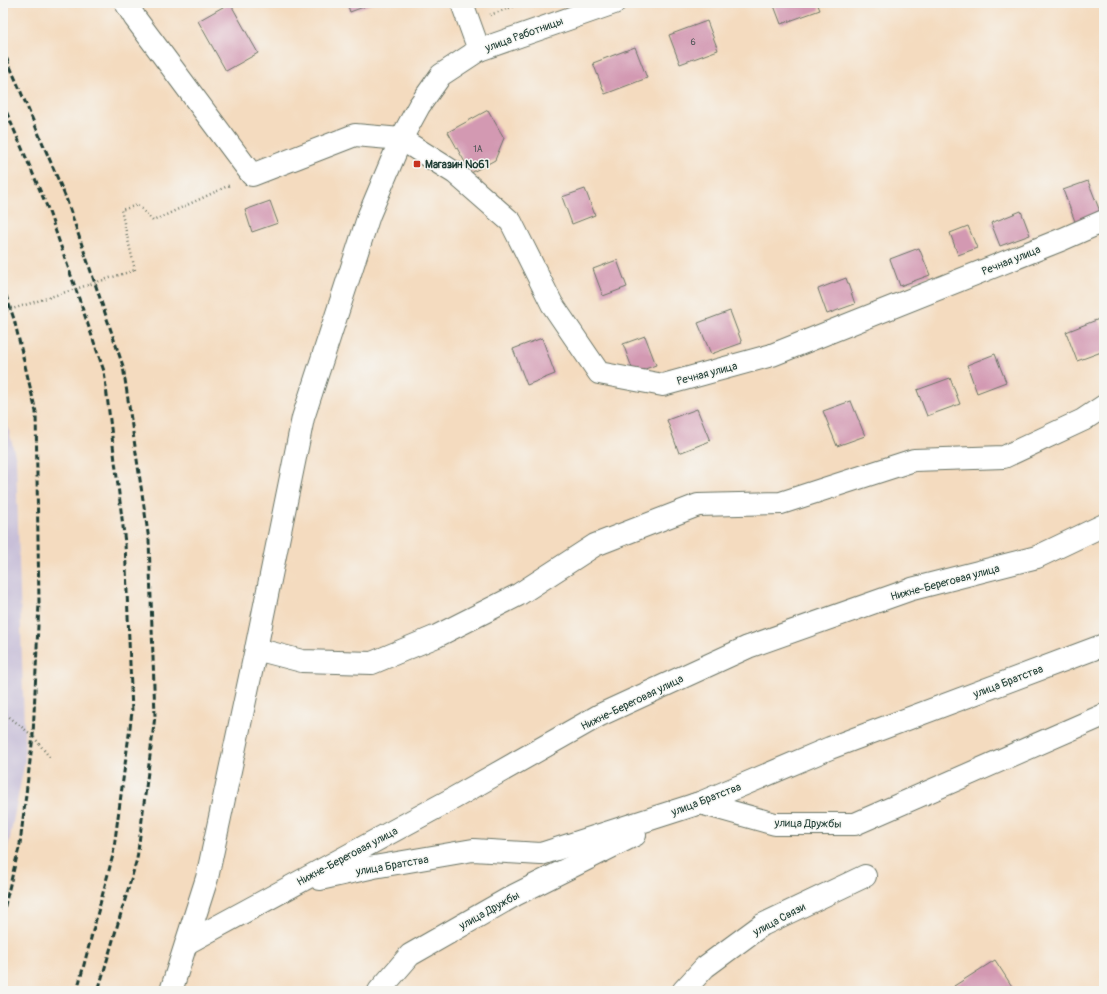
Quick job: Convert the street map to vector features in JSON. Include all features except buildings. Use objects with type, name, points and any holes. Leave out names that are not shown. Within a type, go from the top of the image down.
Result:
[{"type":"street","points":[[126,3],[135,18],[252,175],[355,136],[401,139]]},
{"type":"street","points":[[462,3],[480,50]]},
{"type":"street","name":"улица Работницы","points":[[171,991],[208,878],[303,418],[369,215],[401,139],[419,106],[441,75],[480,50],[614,3]]},
{"type":"street","name":"Речная улица","points":[[401,139],[455,173],[511,222],[552,304],[599,373],[663,385],[772,355],[1104,222]]},
{"type":"street","points":[[256,649],[302,661],[372,663],[437,636],[518,595],[595,545],[698,505],[781,504],[914,460],[1004,457],[1083,420],[1104,406]]},
{"type":"street","name":"Нижне-Береговая улица","points":[[187,943],[454,798],[600,715],[748,647],[912,589],[1038,557],[1104,526]]},
{"type":"street","name":"улица Братства","points":[[291,886],[374,867],[473,850],[541,854],[700,803],[830,748],[1104,645]]},
{"type":"street","name":"улица Дружбы","points":[[379,991],[410,955],[515,895],[700,803],[775,824],[855,824],[1104,715]]},
{"type":"street","name":"улица Связи","points":[[684,991],[705,967],[762,925],[865,876]]},
{"type":"path","points":[[469,23],[522,3]]},
{"type":"path","points":[[3,312],[135,270],[121,210],[138,205],[153,221],[252,175]]},
{"type":"path","points":[[3,712],[33,736],[51,759]]},
{"type":"shaded area","points":[[3,408],[16,459],[25,761],[3,873]]},
{"type":"railway","points":[[3,50],[66,198],[123,366],[149,540],[155,716],[137,859],[98,991]]},
{"type":"railway","points":[[3,104],[48,209],[104,371],[125,543],[132,712],[113,855],[77,991]]},
{"type":"railway","points":[[3,287],[14,319],[36,412],[39,603],[33,736],[20,844],[3,913]]},
{"type":"place","name":"Магазин №61","points":[[417,164]]}]
